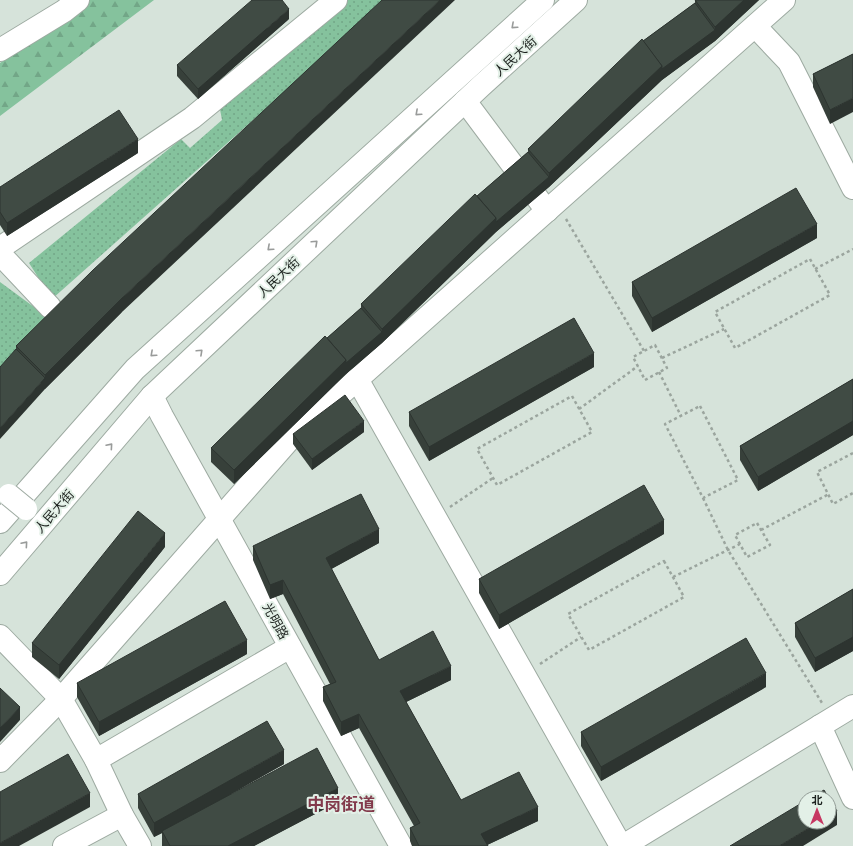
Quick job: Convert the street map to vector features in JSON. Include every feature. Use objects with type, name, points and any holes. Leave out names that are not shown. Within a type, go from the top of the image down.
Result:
[{"type":"street","points":[[0,50],[64,11],[78,0]]},
{"type":"street","points":[[0,248],[192,118],[336,0]]},
{"type":"street","name":"人民大街","points":[[0,522],[135,369],[543,0]]},
{"type":"street","name":"人民大街","points":[[0,574],[152,396],[465,101],[576,0]]},
{"type":"street","points":[[0,761],[61,699],[289,440],[784,0]]},
{"type":"street","points":[[755,26],[789,62],[853,188]]},
{"type":"street","points":[[465,101],[552,206]]},
{"type":"street","points":[[0,254],[50,307]]},
{"type":"street","points":[[357,379],[622,846],[853,706]]},
{"type":"street","name":"光明路","points":[[152,396],[401,846]]},
{"type":"street","points":[[5,491],[43,524]]},
{"type":"street","points":[[0,636],[61,699],[96,760],[122,816],[140,846]]},
{"type":"street","points":[[96,760],[290,647]]},
{"type":"street","points":[[826,723],[853,798]]},
{"type":"street","points":[[64,846],[122,816]]},
{"type":"path","points":[[552,206],[644,351]]},
{"type":"path","points":[[816,269],[853,249]]},
{"type":"path","points":[[810,259],[816,269],[830,295],[734,348],[715,312],[810,259]]},
{"type":"path","points":[[662,358],[724,328]]},
{"type":"path","points":[[655,345],[667,368],[645,380],[633,357],[644,351],[655,345]]},
{"type":"path","points":[[579,409],[638,366]]},
{"type":"path","points":[[659,372],[681,416]]},
{"type":"path","points":[[572,396],[592,432],[497,485],[493,478],[477,449],[572,396]]},
{"type":"path","points":[[703,498],[738,480],[700,406],[665,424],[728,550],[826,723]]},
{"type":"path","points":[[853,453],[817,472],[834,504],[853,493]]},
{"type":"path","points":[[435,517],[493,478]]},
{"type":"path","points":[[761,530],[829,494]]},
{"type":"path","points":[[757,523],[761,530],[770,545],[747,557],[735,535],[757,523]]},
{"type":"path","points":[[673,577],[740,544]]},
{"type":"path","points":[[664,561],[684,597],[589,650],[582,637],[568,614],[664,561]]},
{"type":"path","points":[[524,675],[582,637]]},
{"type":"green space","points":[[89,0],[154,0],[0,116],[0,63]]},
{"type":"green space","points":[[346,0],[388,0],[52,299],[29,263],[181,139],[190,148],[222,120],[219,104]]},
{"type":"green space","points":[[0,282],[49,318],[0,370]]},
{"type":"building","points":[[252,0],[282,0],[289,9],[198,89],[177,65]]},
{"type":"building","points":[[382,0],[440,0],[122,298],[45,375],[16,346],[93,270]]},
{"type":"building","points":[[695,0],[744,0],[715,27]]},
{"type":"building","points":[[695,3],[715,30],[662,69],[662,66],[643,41]]},
{"type":"building","points":[[642,39],[662,66],[549,173],[528,149]]},
{"type":"building","points":[[853,54],[853,98],[830,110],[813,74]]},
{"type":"building","points":[[119,110],[138,139],[7,223],[0,212],[0,187]]},
{"type":"building","points":[[528,152],[549,177],[496,222],[496,218],[477,196]]},
{"type":"building","points":[[796,188],[817,224],[652,318],[632,282]]},
{"type":"building","points":[[475,194],[496,218],[382,329],[361,304]]},
{"type":"building","points":[[361,308],[382,332],[346,363],[346,360],[327,338]]},
{"type":"building","points":[[574,318],[594,353],[429,447],[409,412]]},
{"type":"building","points":[[325,336],[346,360],[234,470],[211,448]]},
{"type":"building","points":[[16,349],[45,378],[0,428],[0,367]]},
{"type":"building","points":[[853,379],[853,421],[758,477],[740,446]]},
{"type":"building","points":[[345,395],[364,421],[312,459],[293,434]]},
{"type":"building","points":[[644,485],[664,520],[499,615],[479,579]]},
{"type":"building","points":[[361,494],[379,529],[326,558],[379,660],[433,631],[451,666],[400,691],[461,800],[519,772],[538,807],[481,834],[488,846],[419,846],[410,828],[420,823],[359,714],[341,722],[323,687],[336,682],[283,580],[270,585],[253,546]]},
{"type":"building","points":[[138,511],[165,533],[59,665],[32,643]]},
{"type":"building","points":[[853,589],[853,637],[815,658],[795,623]]},
{"type":"building","points":[[225,601],[247,640],[99,722],[77,683]]},
{"type":"building","points":[[746,638],[766,673],[601,767],[581,732]]},
{"type":"building","points":[[0,688],[20,707],[0,728]]},
{"type":"building","points":[[267,721],[284,750],[154,823],[138,794]]},
{"type":"building","points":[[317,748],[338,788],[228,846],[170,846],[162,831]]},
{"type":"building","points":[[68,754],[90,793],[0,843],[0,792]]},
{"type":"building","points":[[797,806],[797,830],[806,830],[779,846],[730,846]]},
{"type":"district","name":"中岗街道","points":[[341,803]]}]
